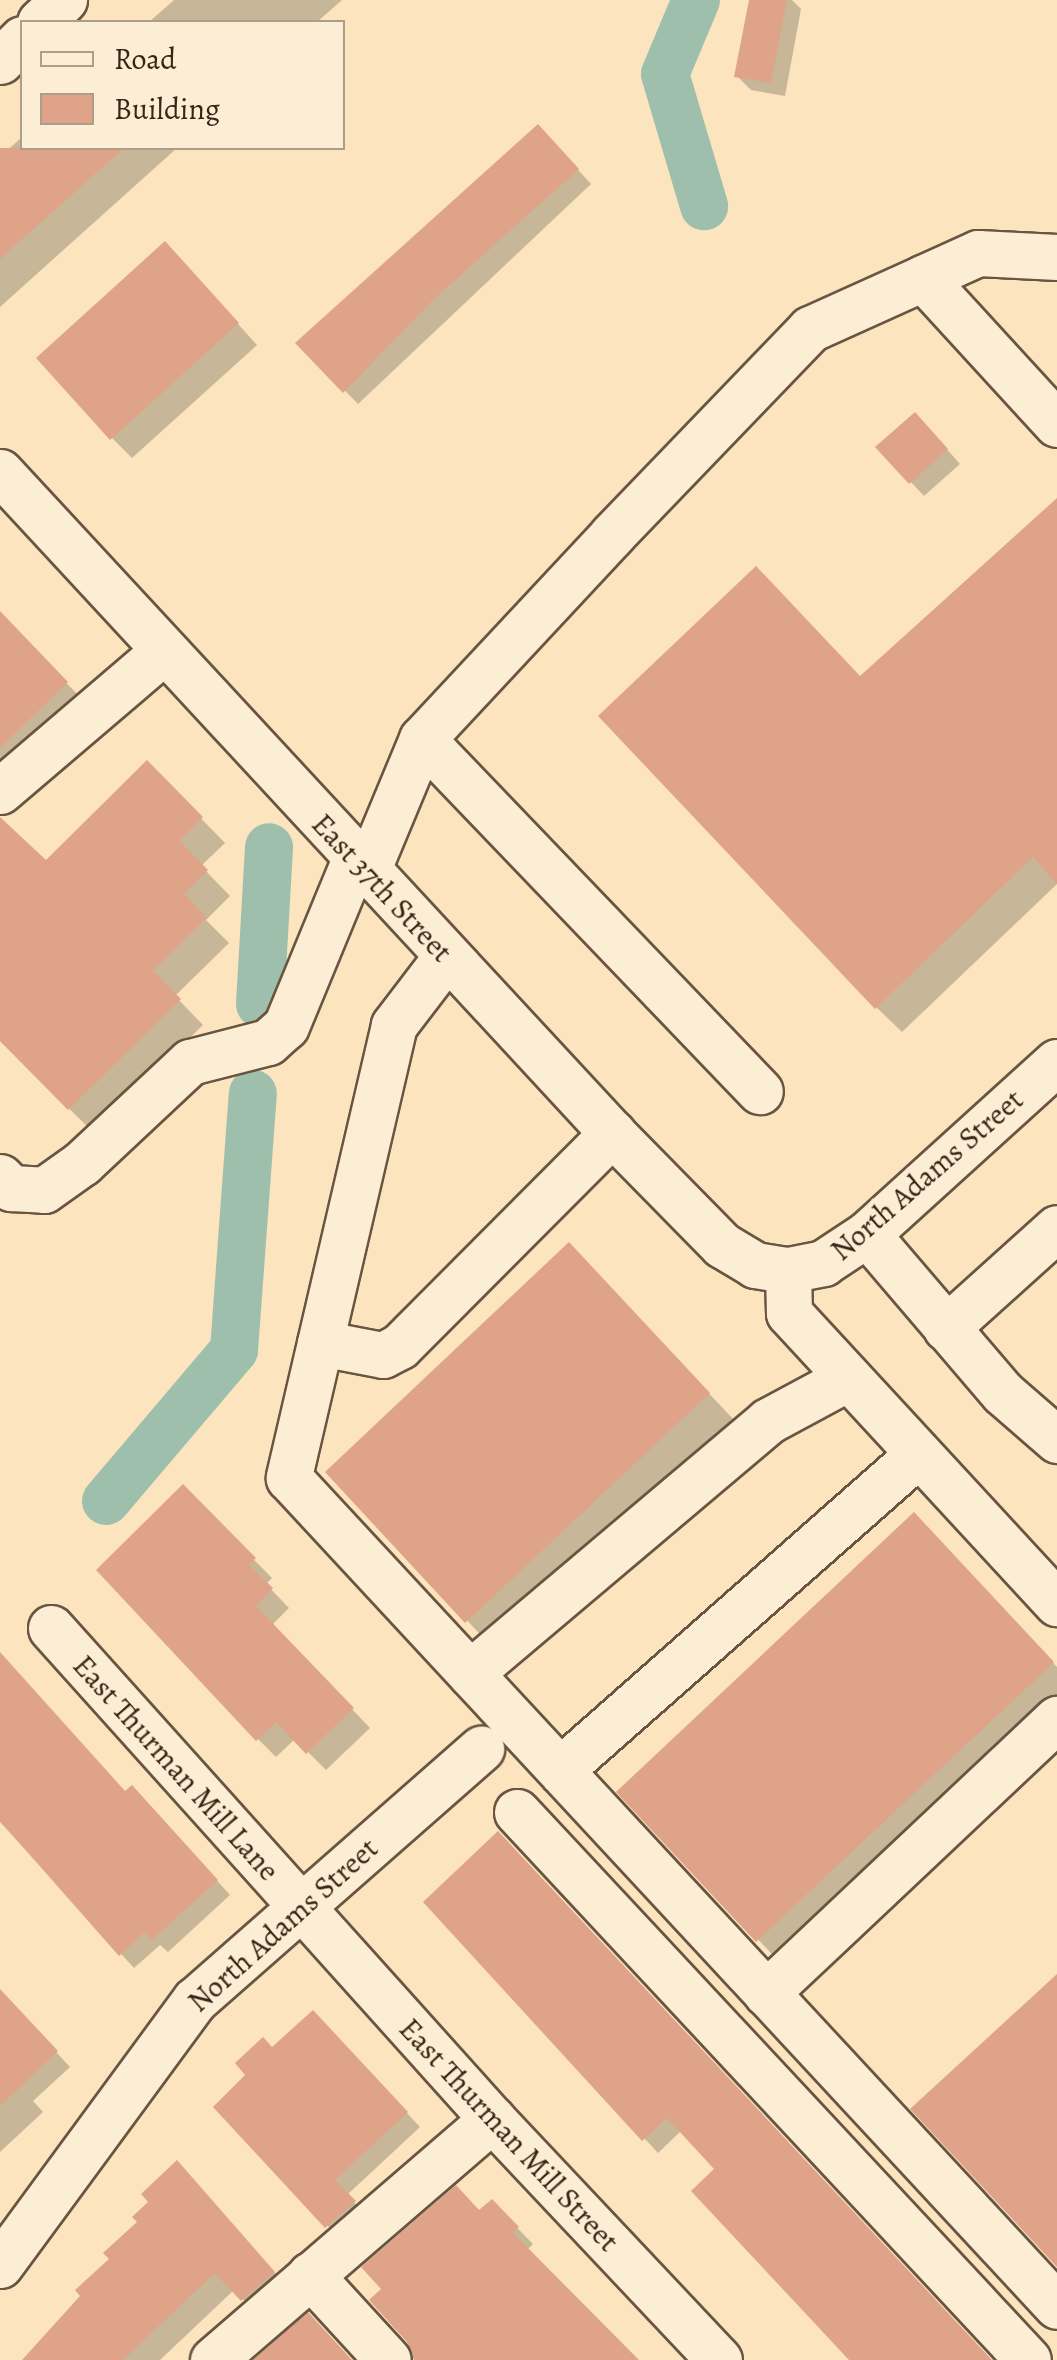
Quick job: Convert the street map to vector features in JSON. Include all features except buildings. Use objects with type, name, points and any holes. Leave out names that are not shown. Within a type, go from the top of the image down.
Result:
[{"type":"street","points":[[42,20],[64,0]]},
{"type":"street","points":[[0,61],[20,42]]},
{"type":"street","points":[[0,1177],[11,1188],[44,1190],[82,1163],[190,1062],[268,1042],[286,1026],[422,738],[810,329],[978,253],[1057,257]]},
{"type":"street","points":[[923,278],[1057,424]]},
{"type":"street","name":"East 37th Street","points":[[0,472],[446,957],[722,1245],[755,1265],[788,1270]]},
{"type":"street","points":[[0,790],[164,651]]},
{"type":"street","points":[[422,738],[760,1091]]},
{"type":"street","points":[[446,957],[394,1025],[289,1478],[1057,2306]]},
{"type":"street","name":"North Adams Street","points":[[788,1270],[824,1263],[866,1234],[1054,1071]]},
{"type":"street","points":[[320,1344],[383,1356],[400,1346],[612,1132]]},
{"type":"street","points":[[946,1328],[1057,1228]]},
{"type":"street","points":[[866,1234],[1002,1393],[1057,1440]]},
{"type":"street","points":[[788,1270],[789,1312],[1057,1603]]},
{"type":"street","points":[[470,1673],[768,1421],[848,1378]]},
{"type":"street","points":[[560,1770],[918,1454]]},
{"type":"street","name":"East Thurman Mill Lane","points":[[51,1628],[301,1908]]},
{"type":"street","points":[[766,1993],[1057,1719]]},
{"type":"street","name":"North Adams Street","points":[[3,2255],[195,2000],[481,1749]]},
{"type":"street","points":[[518,1812],[1028,2360]]},
{"type":"street","name":"East Thurman Mill Street","points":[[301,1908],[492,2120],[720,2360]]},
{"type":"street","points":[[213,2360],[492,2120]]},
{"type":"street","points":[[310,2274],[388,2360]]},
{"type":"waterway","points":[[696,0],[665,74],[704,206]]},
{"type":"waterway","points":[[260,1004],[269,847]]},
{"type":"waterway","points":[[106,1501],[234,1350],[253,1094]]}]
